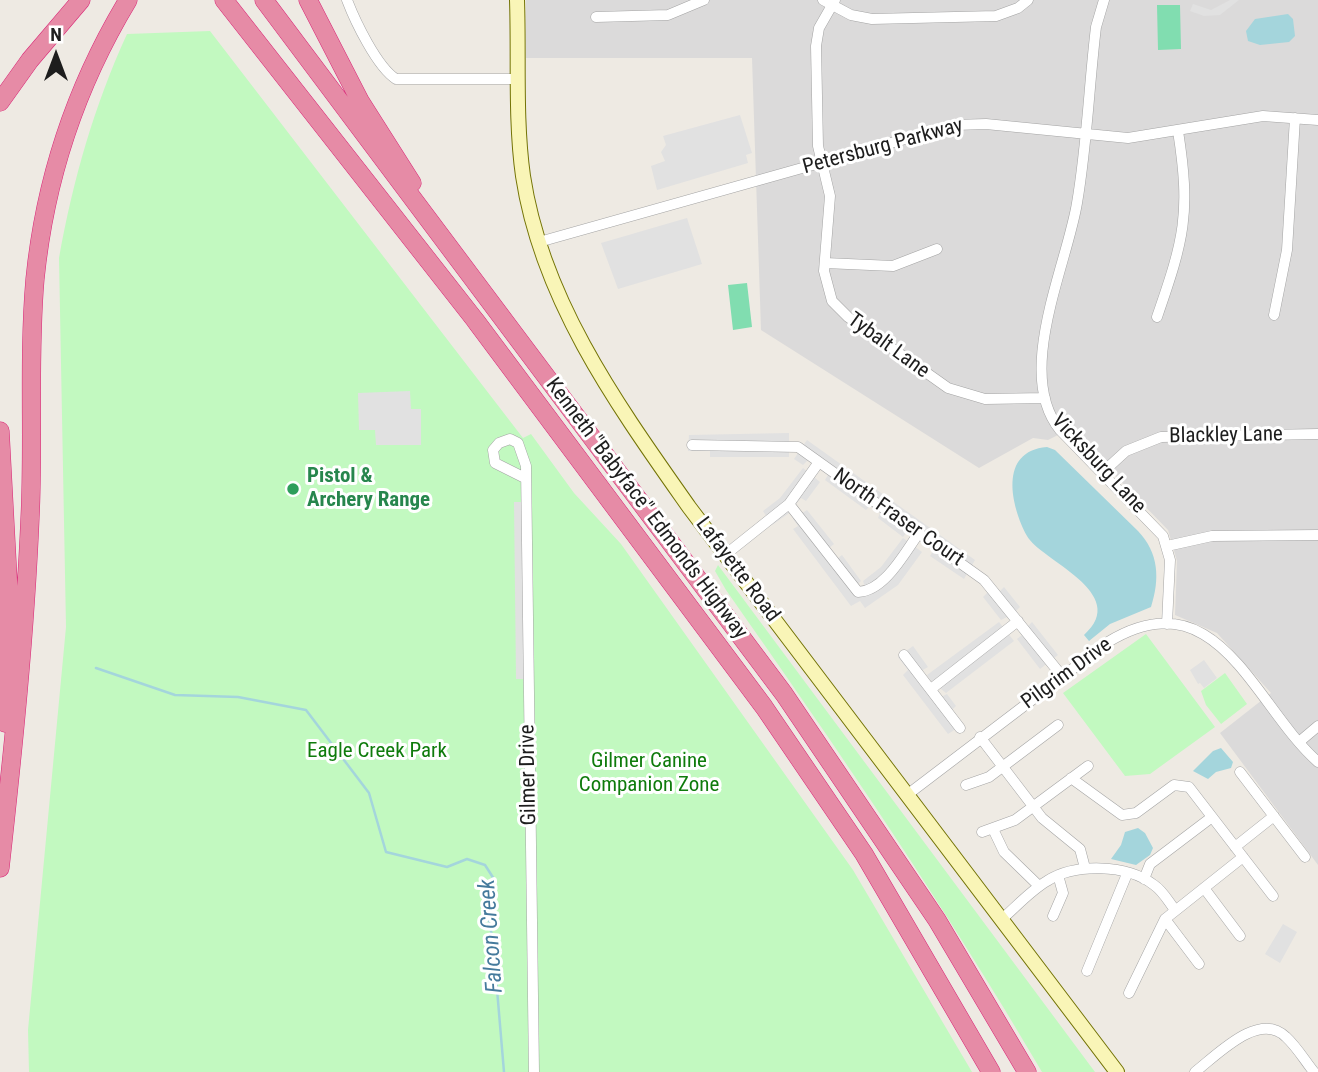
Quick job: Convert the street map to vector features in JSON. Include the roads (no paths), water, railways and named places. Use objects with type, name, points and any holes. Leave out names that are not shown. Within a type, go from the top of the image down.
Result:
[{"type":"highway","points":[[0,102],[30,60],[81,0]]},
{"type":"highway","points":[[0,868],[27,590],[34,300],[40,239],[51,181],[68,124],[90,69],[128,0]]},
{"type":"highway","name":"Kenneth \"Babyface\" Edmonds Highway","points":[[224,0],[475,320],[749,685],[864,854],[991,1072]]},
{"type":"highway","name":"Kenneth \"Babyface\" Edmonds Highway","points":[[264,0],[439,238],[494,306],[784,694],[937,920],[1027,1072]]},
{"type":"highway","points":[[307,0],[360,101],[494,306]]},
{"type":"highway","points":[[0,431],[9,599],[0,859]]},
{"type":"main road","name":"Lafayette Road","points":[[517,0],[523,174],[539,242],[576,333],[638,433],[725,555],[1117,1072]]},
{"type":"street","points":[[347,0],[353,17],[386,70],[396,79],[519,79]]},
{"type":"street","points":[[596,17],[668,15],[704,0]]},
{"type":"street","points":[[830,2],[851,15],[872,19],[988,17],[1011,11],[1028,0]]},
{"type":"street","name":"Vicksburg Lane","points":[[1104,0],[1096,27],[1075,214],[1045,326],[1045,398],[1054,422],[1159,529],[1167,546]]},
{"type":"street","name":"Tybalt Lane","points":[[830,2],[819,28],[816,46],[817,141],[830,196],[825,263],[827,290],[839,310],[944,386],[966,395],[985,398],[1045,398]]},
{"type":"street","name":"Petersburg Parkway","points":[[539,242],[955,125],[986,124],[1128,138],[1263,116],[1318,120]]},
{"type":"street","points":[[1274,315],[1287,250],[1295,118]]},
{"type":"street","points":[[1157,317],[1185,226],[1186,187],[1178,131]]},
{"type":"street","points":[[825,263],[893,266],[937,249]]},
{"type":"street","name":"Blackley Lane","points":[[1103,472],[1126,451],[1161,437],[1318,434]]},
{"type":"street","name":"North Fraser Court","points":[[692,445],[790,444],[819,462],[984,580],[1062,676]]},
{"type":"street","points":[[725,555],[789,504],[819,462]]},
{"type":"street","name":"Gilmer Drive","points":[[525,478],[534,1072]]},
{"type":"street","points":[[789,504],[853,589],[859,592],[889,574],[919,533]]},
{"type":"street","points":[[1167,624],[1170,566],[1167,546],[1212,536],[1318,535]]},
{"type":"street","points":[[931,689],[1018,621]]},
{"type":"street","name":"Pilgrim Drive","points":[[907,795],[1062,676],[1125,632],[1147,625],[1167,624],[1201,633],[1224,648],[1318,762]]},
{"type":"street","points":[[904,655],[960,728]]},
{"type":"street","points":[[966,785],[989,777],[1058,725]]},
{"type":"street","points":[[1299,741],[1318,726]]},
{"type":"street","points":[[980,737],[1033,807],[1080,849],[1085,868]]},
{"type":"street","points":[[982,832],[1009,823],[1087,766]]},
{"type":"street","points":[[1240,772],[1305,857]]},
{"type":"street","points":[[1071,778],[1122,815],[1136,813],[1169,787],[1182,785],[1190,789],[1273,896]]},
{"type":"street","points":[[1235,847],[1274,816]]},
{"type":"street","points":[[1144,879],[1150,864],[1212,817]]},
{"type":"street","points":[[993,829],[1004,852],[1039,886]]},
{"type":"street","points":[[1129,993],[1165,919],[1243,857]]},
{"type":"street","points":[[1002,919],[1039,886],[1058,875],[1085,868],[1111,869],[1144,879],[1156,886],[1175,910]]},
{"type":"street","points":[[1087,971],[1127,874]]},
{"type":"street","points":[[1053,916],[1063,893],[1058,875]]},
{"type":"street","points":[[1204,888],[1240,936]]},
{"type":"street","points":[[1165,919],[1199,964]]},
{"type":"street","points":[[1195,1072],[1245,1035],[1270,1029],[1285,1035],[1314,1072]]},
{"type":"water","points":[[1288,14],[1293,19],[1295,36],[1289,42],[1260,45],[1248,41],[1246,31],[1255,19]]},
{"type":"water","points":[[1047,447],[1055,450],[1138,531],[1154,557],[1156,586],[1151,607],[1110,624],[1089,641],[1084,635],[1096,620],[1097,605],[1090,592],[1035,545],[1027,536],[1016,510],[1013,496],[1015,469],[1021,458],[1031,451]]},
{"type":"water","points":[[1221,748],[1233,762],[1231,768],[1216,772],[1208,779],[1193,771],[1213,751]]},
{"type":"water","points":[[1138,828],[1145,833],[1153,848],[1150,855],[1136,865],[1111,859],[1121,845],[1125,832]]},
{"type":"waterway","name":"Falcon Creek","points":[[96,668],[175,695],[238,697],[306,710],[369,793],[386,852],[447,867],[467,859],[485,865],[494,879],[485,899],[493,942],[504,1072]]},
{"type":"place","name":"Pistol & Archery Range","points":[[293,489]]},
{"type":"park label","name":"Eagle Creek Park","points":[[377,752]]},
{"type":"park label","name":"Gilmer Canine Companion Zone","points":[[649,774]]}]
